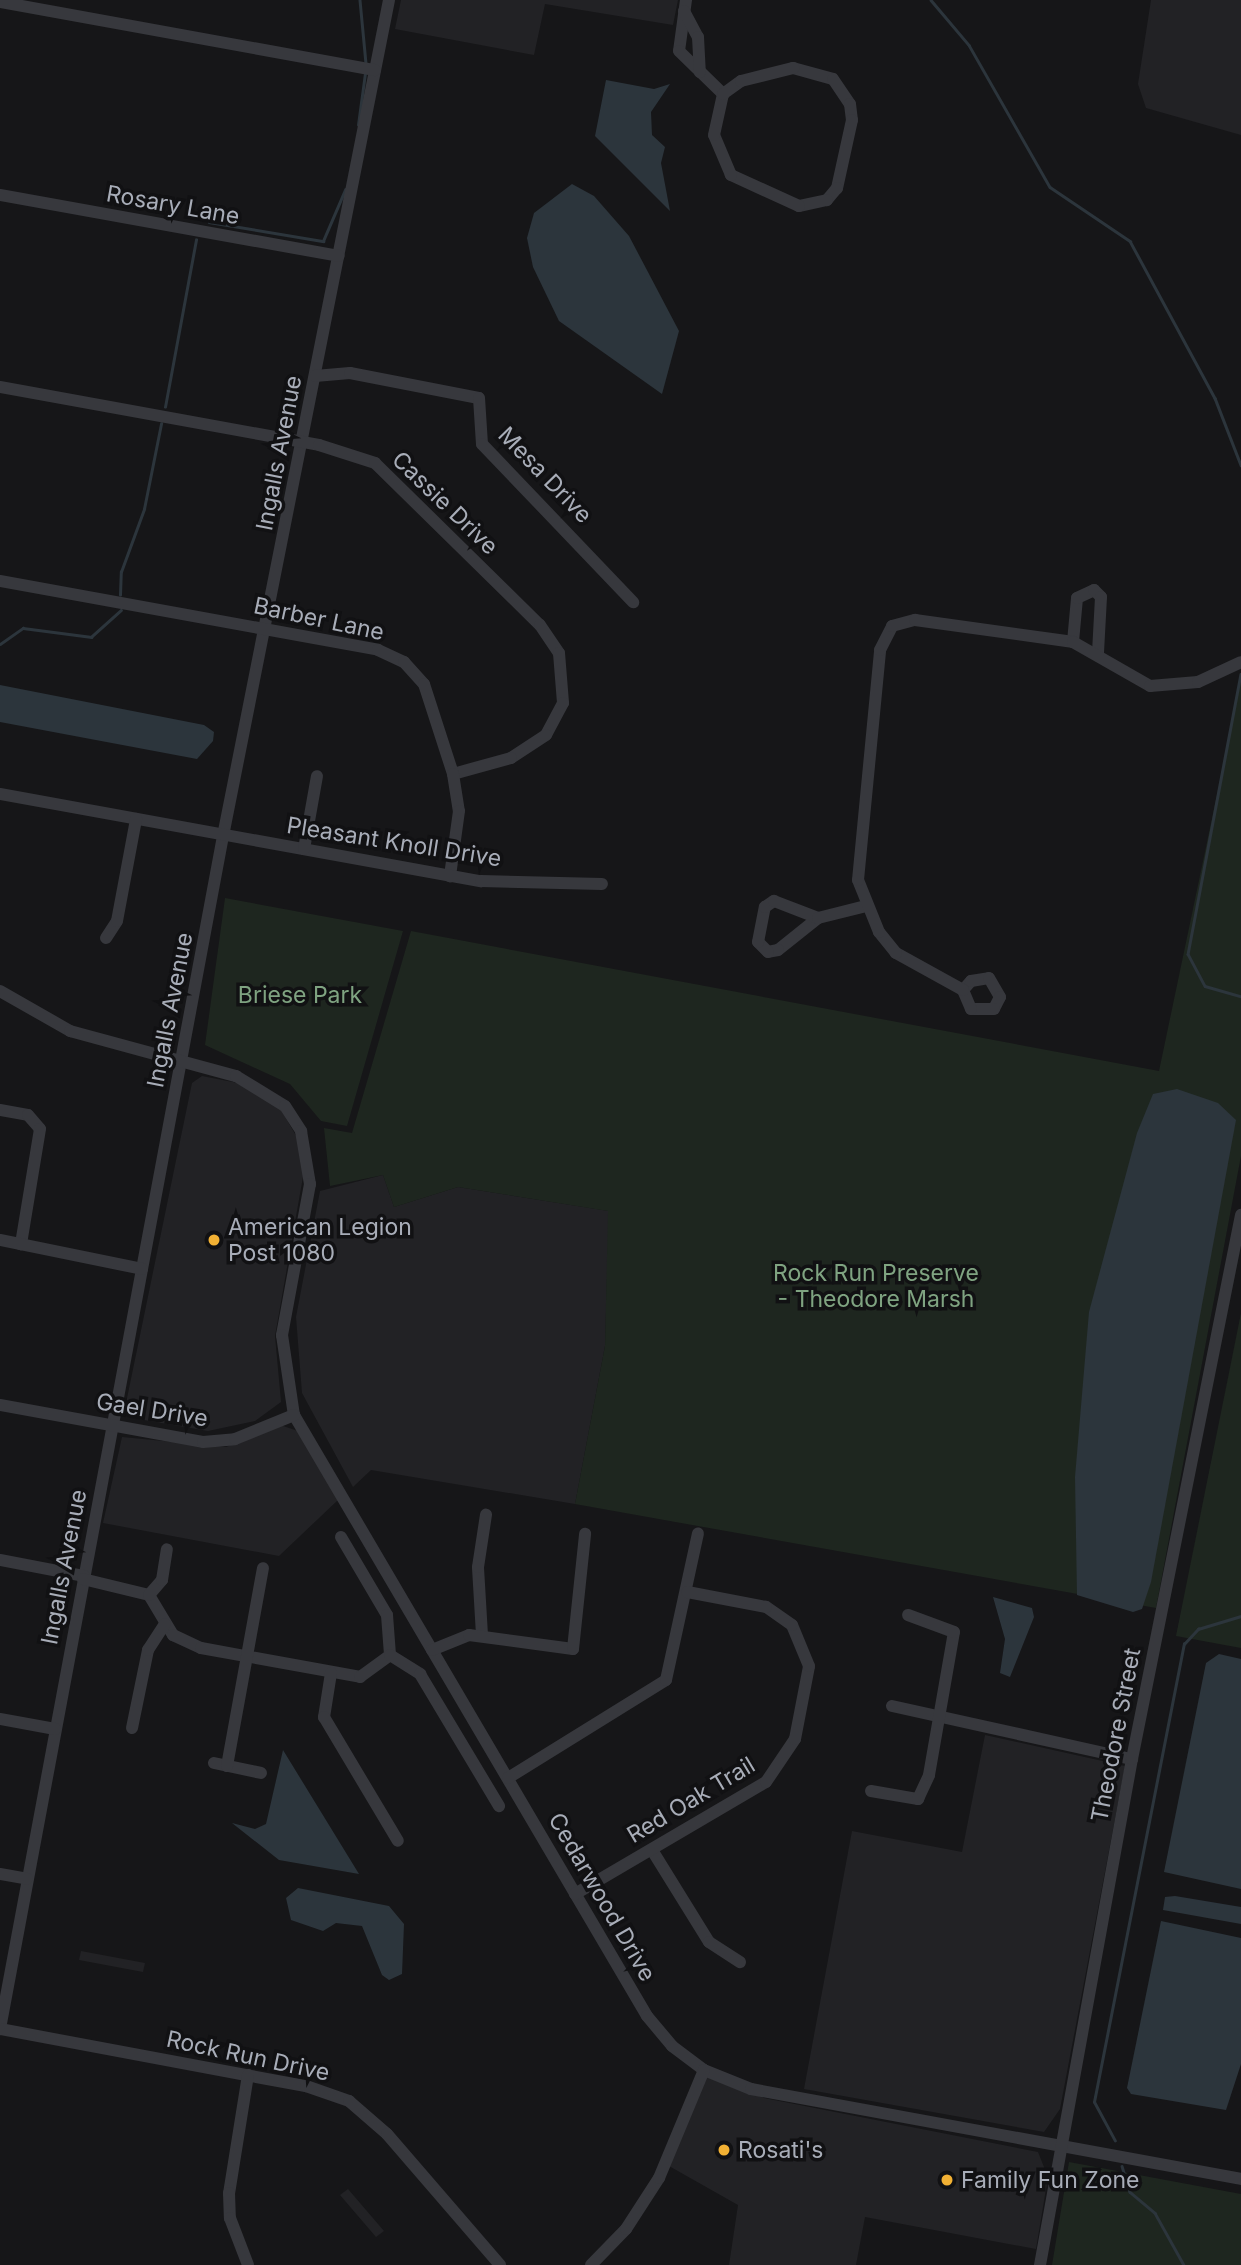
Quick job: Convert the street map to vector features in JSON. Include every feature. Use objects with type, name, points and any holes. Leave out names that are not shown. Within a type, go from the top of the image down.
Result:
[{"type":"street","name":"Ingalls Avenue","points":[[1,2020],[223,836],[267,629],[389,0]]},
{"type":"street","points":[[0,2],[375,70]]},
{"type":"street","points":[[685,5],[698,37],[700,72]]},
{"type":"street","points":[[685,5],[678,46],[723,94]]},
{"type":"street","points":[[793,68],[833,79],[843,88],[852,120],[841,180],[827,200],[799,206],[731,175],[714,135],[723,94],[741,81],[793,68]]},
{"type":"street","name":"Rosary Lane","points":[[0,195],[339,256]]},
{"type":"street","name":"Mesa Drive","points":[[315,376],[350,373],[478,398],[482,444],[634,602]]},
{"type":"street","name":"Cassie Drive","points":[[0,387],[303,442],[375,463],[540,625],[559,653],[564,703],[546,735],[511,758],[453,774]]},
{"type":"street","name":"Barber Lane","points":[[0,581],[377,650],[404,662],[424,684],[453,774],[459,811],[450,876]]},
{"type":"street","points":[[1073,642],[1077,598],[1094,590],[1101,597],[1098,653]]},
{"type":"street","points":[[963,990],[896,953],[866,906],[856,858],[880,650],[888,632],[915,620],[1073,642],[1098,653],[1150,686],[1198,682],[1240,663]]},
{"type":"street","points":[[303,849],[317,776]]},
{"type":"street","name":"Pleasant Knoll Drive","points":[[0,794],[450,876],[601,884]]},
{"type":"street","points":[[106,938],[117,921],[136,819]]},
{"type":"street","points":[[818,918],[774,901],[765,907],[758,942],[768,952],[778,950],[818,918],[866,906]]},
{"type":"street","points":[[0,991],[70,1031],[181,1061],[263,1089],[285,1106],[301,1131],[310,1184],[282,1335],[293,1415]]},
{"type":"street","points":[[0,1110],[28,1115],[40,1129],[21,1244]]},
{"type":"street","name":"Theodore Street","points":[[1040,2265],[1132,1759],[1241,1215]]},
{"type":"street","points":[[0,1240],[142,1269]]},
{"type":"street","name":"Gael Drive","points":[[0,1405],[203,1442],[235,1439],[293,1415]]},
{"type":"street","name":"Cedarwood Drive","points":[[293,1415],[647,2015],[704,2070],[751,2090],[1241,2179]]},
{"type":"street","points":[[482,1635],[478,1567],[486,1515]]},
{"type":"street","points":[[508,1778],[666,1680],[698,1533]]},
{"type":"street","points":[[432,1650],[457,1637],[482,1635],[573,1648],[585,1534]]},
{"type":"street","points":[[341,1537],[387,1615],[390,1655]]},
{"type":"street","points":[[149,1595],[162,1580],[167,1549]]},
{"type":"street","points":[[0,1560],[84,1577],[149,1595],[165,1624],[185,1643],[359,1677],[390,1655]]},
{"type":"street","points":[[261,1773],[221,1765],[247,1657],[263,1568]]},
{"type":"street","name":"Red Oak Trail","points":[[575,1894],[652,1850],[779,1768],[795,1739],[810,1666],[802,1638],[781,1615],[687,1592]]},
{"type":"street","points":[[871,1791],[924,1795],[954,1632],[908,1615]]},
{"type":"street","points":[[132,1728],[148,1650],[165,1624]]},
{"type":"street","points":[[390,1655],[420,1674],[499,1806]]},
{"type":"street","points":[[331,1673],[324,1717],[398,1841]]},
{"type":"street","points":[[892,1706],[940,1714],[1132,1759]]},
{"type":"street","points":[[0,1719],[55,1729]]},
{"type":"street","points":[[652,1850],[709,1942],[740,1962]]},
{"type":"street","points":[[0,1874],[27,1879]]},
{"type":"street","name":"Rock Run Drive","points":[[1,2020],[248,2075],[349,2101],[387,2134],[500,2265]]},
{"type":"street","points":[[591,2265],[626,2229],[659,2178],[704,2070]]},
{"type":"street","points":[[248,2075],[229,2193],[230,2218],[248,2265]]},
{"type":"shaded area","points":[[401,0],[678,0],[673,25],[545,4],[534,55],[395,29]]},
{"type":"shaded area","points":[[1151,0],[1241,0],[1241,135],[1146,108],[1138,84]]},
{"type":"shaded area","points":[[606,80],[654,89],[670,84],[651,112],[652,135],[665,147],[661,163],[670,211],[595,136]]},
{"type":"shaded area","points":[[572,184],[594,196],[629,236],[679,331],[662,394],[559,321],[533,267],[527,238],[534,213]]},
{"type":"shaded area","points":[[0,685],[204,725],[214,732],[213,741],[197,759],[0,722]]},
{"type":"shaded area","points":[[202,1076],[243,1084],[281,1110],[298,1139],[304,1171],[275,1336],[281,1402],[255,1421],[208,1431],[138,1419],[125,1408],[192,1083]]},
{"type":"shaded area","points":[[1177,1089],[1218,1103],[1236,1120],[1151,1582],[1142,1609],[1133,1612],[1077,1595],[1075,1477],[1089,1312],[1137,1133],[1153,1094]]},
{"type":"shaded area","points":[[383,1175],[394,1207],[458,1187],[609,1211],[605,1346],[575,1504],[371,1470],[353,1487],[302,1393],[296,1317],[320,1191]]},
{"type":"shaded area","points":[[280,1425],[298,1431],[338,1500],[279,1556],[103,1523],[122,1437],[226,1447]]},
{"type":"shaded area","points":[[993,1597],[1032,1608],[1034,1617],[1010,1677],[1000,1673],[1005,1639]]},
{"type":"shaded area","points":[[1219,1654],[1241,1659],[1241,1889],[1164,1872],[1206,1663]]},
{"type":"shaded area","points":[[985,1735],[1125,1766],[1060,2109],[1044,2132],[804,2089],[852,1831],[962,1852]]},
{"type":"shaded area","points":[[283,1750],[359,1874],[279,1860],[232,1823],[255,1829],[266,1824]]},
{"type":"shaded area","points":[[298,1888],[389,1906],[404,1924],[402,1974],[389,1980],[382,1975],[362,1926],[336,1923],[323,1931],[291,1920],[286,1898]]},
{"type":"shaded area","points":[[1175,1896],[1241,1907],[1241,1924],[1163,1910],[1165,1897]]},
{"type":"shaded area","points":[[1161,1921],[1241,1938],[1241,2064],[1226,2110],[1131,2094],[1127,2088]]},
{"type":"shaded area","points":[[81,1951],[145,1963],[143,1972],[79,1960]]},
{"type":"shaded area","points":[[707,2076],[764,2098],[1038,2152],[1048,2177],[1036,2249],[865,2217],[856,2265],[729,2265],[738,2205],[669,2166]]},
{"type":"shaded area","points":[[348,2189],[384,2231],[376,2237],[340,2195]]},
{"type":"green space","name":"Rock Run Preserve - Theodore Marsh","points":[[1241,680],[1241,1156],[1156,1608],[575,1504],[605,1346],[608,1211],[458,1187],[394,1207],[383,1175],[330,1186],[324,1128],[352,1133],[411,931],[1159,1071]]},
{"type":"green space","name":"Briese Park","points":[[225,898],[403,931],[347,1126],[321,1121],[290,1084],[205,1045]]},
{"type":"green space","points":[[1241,1313],[1241,1648],[1176,1636]]},
{"type":"green space","points":[[1069,2162],[1241,2194],[1241,2265],[1052,2265]]},
{"type":"waterway","points":[[360,0],[366,63]]},
{"type":"waterway","points":[[931,0],[969,45],[1050,187],[1130,241],[1215,398],[1241,465]]},
{"type":"waterway","points":[[358,125],[365,73]]},
{"type":"waterway","points":[[209,222],[323,241],[345,190]]},
{"type":"waterway","points":[[165,407],[196,240]]},
{"type":"waterway","points":[[120,595],[121,572],[144,509],[161,424]]},
{"type":"waterway","points":[[0,644],[23,628],[91,637],[121,610]]},
{"type":"waterway","points":[[1241,674],[1188,954],[1205,986],[1241,996]]},
{"type":"waterway","points":[[1115,2141],[1094,2102],[1184,1644],[1198,1629],[1241,1616]]},
{"type":"waterway","points":[[1122,2166],[1130,2192],[1155,2213],[1184,2265]]},
{"type":"place","name":"American Legion Post 1080","points":[[214,1240]]},
{"type":"place","name":"Rosati's","points":[[724,2150]]},
{"type":"place","name":"Family Fun Zone","points":[[947,2180]]}]
